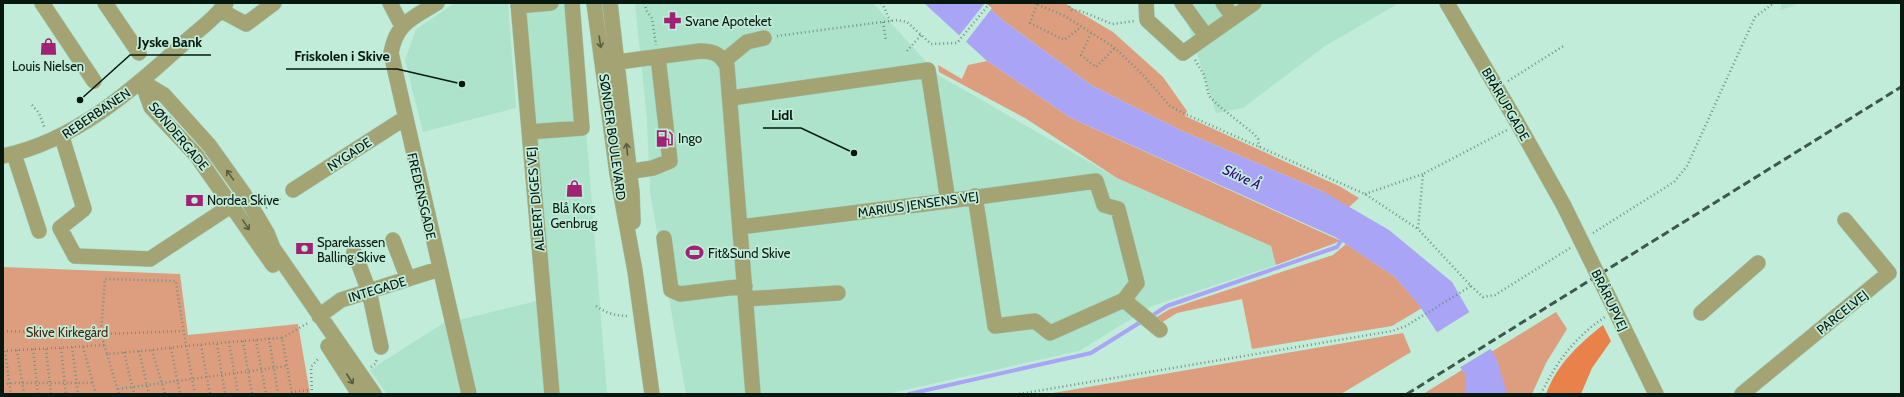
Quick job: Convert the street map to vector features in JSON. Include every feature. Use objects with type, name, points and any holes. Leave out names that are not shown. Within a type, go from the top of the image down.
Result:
[{"type":"street","points":[[42,3],[94,81]]},
{"type":"street","points":[[105,3],[139,53]]},
{"type":"street","points":[[223,7],[246,24],[274,3]]},
{"type":"street","points":[[390,3],[402,26],[437,3]]},
{"type":"street","points":[[518,4],[551,3]]},
{"type":"street","points":[[529,132],[582,128],[572,3]]},
{"type":"street","name":"SØNDER BOULEVARD","points":[[594,3],[603,64],[623,172],[642,331],[652,394]]},
{"type":"street","name":"SØNDER BOULEVARD","points":[[610,3],[618,62],[623,172]]},
{"type":"street","points":[[1146,3],[1147,20],[1183,53],[1254,3]]},
{"type":"street","points":[[1182,3],[1206,36]]},
{"type":"street","points":[[1223,3],[1233,18]]},
{"type":"street","name":"BRÅRUPGADE","points":[[1447,3],[1564,206]]},
{"type":"street","name":"ALBERT DIGES VEJ","points":[[518,4],[552,394]]},
{"type":"street","name":"REBERBANEN","points":[[8,155],[33,149],[62,137],[142,82],[223,7]]},
{"type":"street","name":"FREDENSGADE","points":[[402,26],[393,38],[391,53],[439,269],[469,394]]},
{"type":"street","points":[[724,61],[747,42],[764,38]]},
{"type":"street","points":[[603,64],[700,51],[713,51],[722,57],[727,66],[731,98],[753,394]]},
{"type":"street","points":[[623,172],[653,168],[670,161],[658,57]]},
{"type":"street","points":[[731,98],[928,70],[948,201]]},
{"type":"street","name":"SØNDERGADE","points":[[142,82],[151,107],[196,155],[329,347],[359,394]]},
{"type":"street","name":"SØNDERGADE","points":[[142,82],[164,95],[209,145],[244,194],[273,248],[374,394]]},
{"type":"street","name":"NYGADE","points":[[294,190],[405,118]]},
{"type":"street","points":[[62,137],[84,209],[60,228],[75,256],[150,259],[232,205]]},
{"type":"street","points":[[8,155],[38,231]]},
{"type":"street","name":"MARIUS JENSENS VEJ","points":[[740,227],[1096,181],[1104,206],[1118,209],[1137,283],[1129,304]]},
{"type":"street","points":[[975,196],[995,326],[1035,321],[1050,333],[1129,304],[1160,330]]},
{"type":"street","name":"BRÅRUPVEJ","points":[[1564,206],[1656,394]]},
{"type":"street","name":"PARCELVEJ","points":[[1742,394],[1889,273],[1845,220]]},
{"type":"street","points":[[664,238],[672,290],[680,294],[745,292],[838,294]]},
{"type":"street","points":[[393,240],[408,279]]},
{"type":"street","points":[[354,252],[369,291],[381,347]]},
{"type":"street","points":[[1700,313],[1758,263]]},
{"type":"street","name":"INTEGADE","points":[[319,316],[340,300],[439,269]]},
{"type":"street","name":"SØNDER BOULEVARD","points":[[642,331],[646,394]]},
{"type":"path","points":[[645,3],[646,10],[652,18],[658,57]]},
{"type":"path","points":[[881,3],[885,7],[887,16],[891,21]]},
{"type":"path","points":[[764,38],[891,21],[907,22],[931,44],[957,43],[990,3]]},
{"type":"path","points":[[1068,3],[1072,10],[1081,11],[1112,24],[1147,20]]},
{"type":"path","points":[[1588,236],[1674,182],[1687,166],[1755,17],[1774,3]]},
{"type":"path","points":[[1081,27],[1064,40],[1030,23],[1035,4],[1065,16],[1115,48],[1143,75],[1170,106],[1366,194],[1418,229],[1483,297],[1495,295],[1574,245]]},
{"type":"path","points":[[883,22],[886,41]]},
{"type":"path","points":[[1092,33],[1082,54],[1096,67],[1115,48]]},
{"type":"path","points":[[906,52],[921,34]]},
{"type":"path","points":[[1497,88],[1565,45]]},
{"type":"path","points":[[1188,50],[1204,75],[1209,96],[1254,134],[1258,139],[1259,147]]},
{"type":"path","points":[[32,105],[39,113],[45,128]]},
{"type":"path","points":[[1366,194],[1423,174],[1518,124]]},
{"type":"path","points":[[1418,229],[1423,174]]},
{"type":"path","points":[[256,215],[294,190]]},
{"type":"path","points":[[119,394],[101,334],[105,279],[176,281],[183,331],[195,394]]},
{"type":"path","points":[[1019,394],[1392,331],[1406,326],[1471,286]]},
{"type":"path","points":[[596,306],[603,312],[619,316]]},
{"type":"path","points":[[1541,394],[1552,371],[1564,354],[1579,338],[1615,310]]},
{"type":"path","points":[[108,354],[282,338],[300,327]]},
{"type":"path","points":[[3,331],[101,334],[183,331]]},
{"type":"path","points":[[269,338],[278,394]]},
{"type":"path","points":[[282,338],[291,393],[312,392],[311,367],[329,347]]},
{"type":"path","points":[[256,340],[266,394]]},
{"type":"path","points":[[243,341],[252,394]]},
{"type":"path","points":[[229,342],[238,394]]},
{"type":"path","points":[[217,344],[225,394]]},
{"type":"path","points":[[11,394],[4,351],[105,345]]},
{"type":"path","points":[[201,345],[210,394]]},
{"type":"path","points":[[83,347],[96,394]]},
{"type":"path","points":[[361,375],[375,364],[381,347]]},
{"type":"path","points":[[61,348],[66,394]]},
{"type":"path","points":[[72,348],[78,394]]},
{"type":"path","points":[[171,348],[180,394]]},
{"type":"path","points":[[33,349],[38,394]]},
{"type":"path","points":[[46,349],[51,394]]},
{"type":"path","points":[[17,350],[24,394]]},
{"type":"path","points":[[152,350],[165,394]]},
{"type":"path","points":[[139,351],[149,394]]},
{"type":"path","points":[[124,352],[134,394]]},
{"type":"path","points":[[118,389],[287,366]]},
{"type":"path","points":[[3,385],[22,383],[93,383]]},
{"type":"shaded area","points":[[455,3],[508,3],[516,108],[423,132],[405,60],[416,29]]},
{"type":"shaded area","points":[[526,3],[576,3],[607,394],[387,394],[370,370],[442,324],[545,299]]},
{"type":"shaded area","points":[[635,3],[873,3],[938,75],[1117,178],[1271,246],[1276,265],[1152,306],[1079,351],[887,394],[686,394],[650,192],[647,119]]},
{"type":"shaded area","points":[[1181,3],[1399,3],[1325,46],[1243,108],[1216,113]]},
{"type":"shaded area","points":[[1781,3],[1800,3],[1781,10]]},
{"type":"shaded area","points":[[1603,325],[1611,341],[1592,368],[1581,394],[1546,394],[1556,373],[1570,355],[1577,347]]},
{"type":"green space","points":[[983,3],[1064,3],[1113,32],[1163,77],[1187,111],[1185,116],[1339,186],[1359,198],[1348,208],[1322,191],[1180,130],[1091,85],[1005,22]]},
{"type":"green space","points":[[987,61],[1071,118],[1341,241],[1276,265],[1271,246],[1117,178],[1025,118],[939,72],[938,65],[962,79],[968,65]]},
{"type":"green space","points":[[1346,244],[1395,277],[1422,308],[1392,326],[1252,349],[1242,299],[1177,313],[1161,323],[1155,318],[1170,309],[1333,255]]},
{"type":"green space","name":"Skive Kirkegård","points":[[3,267],[180,274],[188,335],[298,324],[310,394],[3,394]]},
{"type":"green space","points":[[1556,312],[1567,329],[1546,363],[1532,394],[1423,394]]},
{"type":"green space","points":[[1403,333],[1411,352],[1341,394],[1047,394]]},
{"type":"water","name":"Skive Å","points":[[924,3],[983,3],[1005,22],[1091,85],[1180,130],[1322,191],[1389,230],[1452,282],[1497,360],[1507,394],[1466,394],[1466,376],[1419,305],[1395,277],[1335,237],[1071,118],[987,61]]},
{"type":"pier","points":[[985,3],[992,8],[965,43],[958,37]]},
{"type":"pier","points":[[1471,311],[1492,348],[1459,368],[1436,333]]},
{"type":"waterway","points":[[1150,317],[1167,306],[1337,247],[1343,238]]},
{"type":"waterway","points":[[909,394],[1091,353],[1144,320]]},
{"type":"railway","points":[[1407,394],[1901,87]]},
{"type":"place","name":"Svane Apoteket","points":[[672,21]]},
{"type":"place","name":"Louis Nielsen","points":[[48,47]]},
{"type":"place","name":"Friskolen i Skive","points":[[462,84]]},
{"type":"place","name":"Jyske Bank","points":[[80,100]]},
{"type":"place","name":"Ingo","points":[[665,138]]},
{"type":"place","name":"Lidl","points":[[854,153]]},
{"type":"place","name":"Blå Kors Genbrug","points":[[574,189]]},
{"type":"place","name":"Nordea Skive","points":[[194,200]]},
{"type":"place","name":"Sparekassen Balling Skive","points":[[304,249]]},
{"type":"place","name":"Fit&Sund Skive","points":[[695,253]]}]
